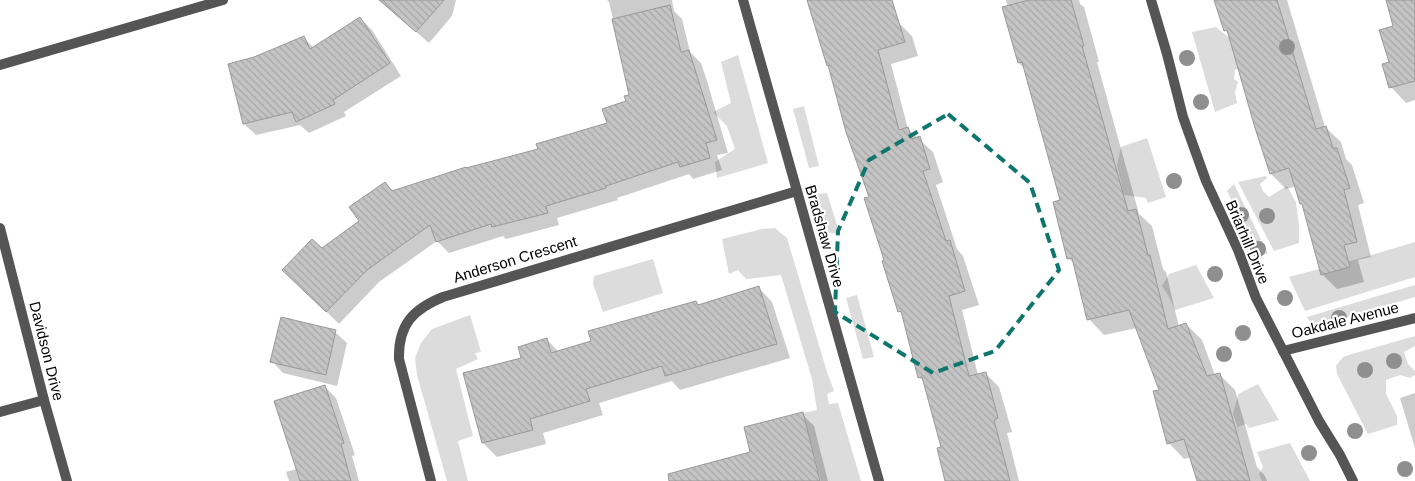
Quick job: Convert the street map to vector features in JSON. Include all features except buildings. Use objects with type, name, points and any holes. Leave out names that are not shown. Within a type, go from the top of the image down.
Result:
[{"type":"street","points":[[0,65],[224,0]]},
{"type":"street","name":"Bradshaw Drive","points":[[743,0],[879,481]]},
{"type":"street","name":"Briarhill Drive","points":[[1151,0],[1168,54],[1183,117],[1206,182],[1238,250],[1256,298],[1319,421],[1340,455],[1353,481]]},
{"type":"street","name":"Anderson Crescent","points":[[431,481],[399,359],[401,335],[408,321],[421,307],[443,297],[797,191]]},
{"type":"street","name":"Davidson Drive","points":[[0,228],[67,481]]},
{"type":"street","name":"Oakdale Avenue","points":[[1283,351],[1415,318]]},
{"type":"street","points":[[0,412],[44,400]]},
{"type":"highlighted area","points":[[948,114],[1030,183],[1059,270],[995,351],[933,373],[835,312],[838,231],[869,160]]},
{"type":"shaded area","points":[[1216,27],[1232,40],[1281,56],[1235,70],[1234,79],[1238,82],[1235,92],[1237,103],[1215,112],[1192,32]]},
{"type":"shaded area","points":[[738,55],[768,163],[717,178],[715,162],[735,149],[727,126],[713,112],[731,103],[721,62]]},
{"type":"shaded area","points":[[804,106],[819,166],[809,168],[793,109]]},
{"type":"shaded area","points":[[1147,138],[1166,197],[1148,203],[1146,198],[1124,195],[1117,165],[1121,147]]},
{"type":"shaded area","points":[[1266,176],[1267,178],[1260,184],[1263,191],[1269,197],[1287,186],[1296,202],[1299,225],[1299,243],[1274,251],[1238,182]]},
{"type":"shaded area","points":[[1234,184],[1268,254],[1257,255],[1227,191]]},
{"type":"shaded area","points":[[827,193],[840,234],[829,233],[817,194]]},
{"type":"shaded area","points":[[775,228],[787,238],[834,391],[827,394],[829,404],[838,403],[861,481],[821,481],[803,413],[817,410],[812,379],[781,275],[746,279],[738,270],[729,274],[722,239],[762,229]]},
{"type":"shaded area","points":[[1415,242],[1415,277],[1305,311],[1289,277],[1365,257]]},
{"type":"shaded area","points":[[653,259],[663,293],[603,312],[593,284],[594,276]]},
{"type":"shaded area","points":[[1196,265],[1214,298],[1175,310],[1162,286],[1169,274]]},
{"type":"shaded area","points":[[1415,285],[1415,297],[1318,325],[1311,324],[1307,317]]},
{"type":"shaded area","points":[[857,295],[874,357],[863,359],[846,298]]},
{"type":"shaded area","points":[[470,315],[481,352],[475,353],[478,359],[456,369],[473,436],[458,441],[468,481],[447,481],[417,375],[415,358],[421,343],[432,329]]},
{"type":"shaded area","points":[[1415,336],[1415,346],[1404,352],[1408,364],[1415,371],[1415,375],[1410,378],[1400,375],[1386,380],[1386,394],[1397,416],[1397,425],[1368,434],[1337,374],[1336,366],[1343,357]]},
{"type":"shaded area","points":[[1258,384],[1279,420],[1249,428],[1246,424],[1238,427],[1239,432],[1233,414],[1238,394]]},
{"type":"shaded area","points":[[1290,443],[1310,481],[1262,481],[1259,474],[1263,467],[1257,452]]}]
